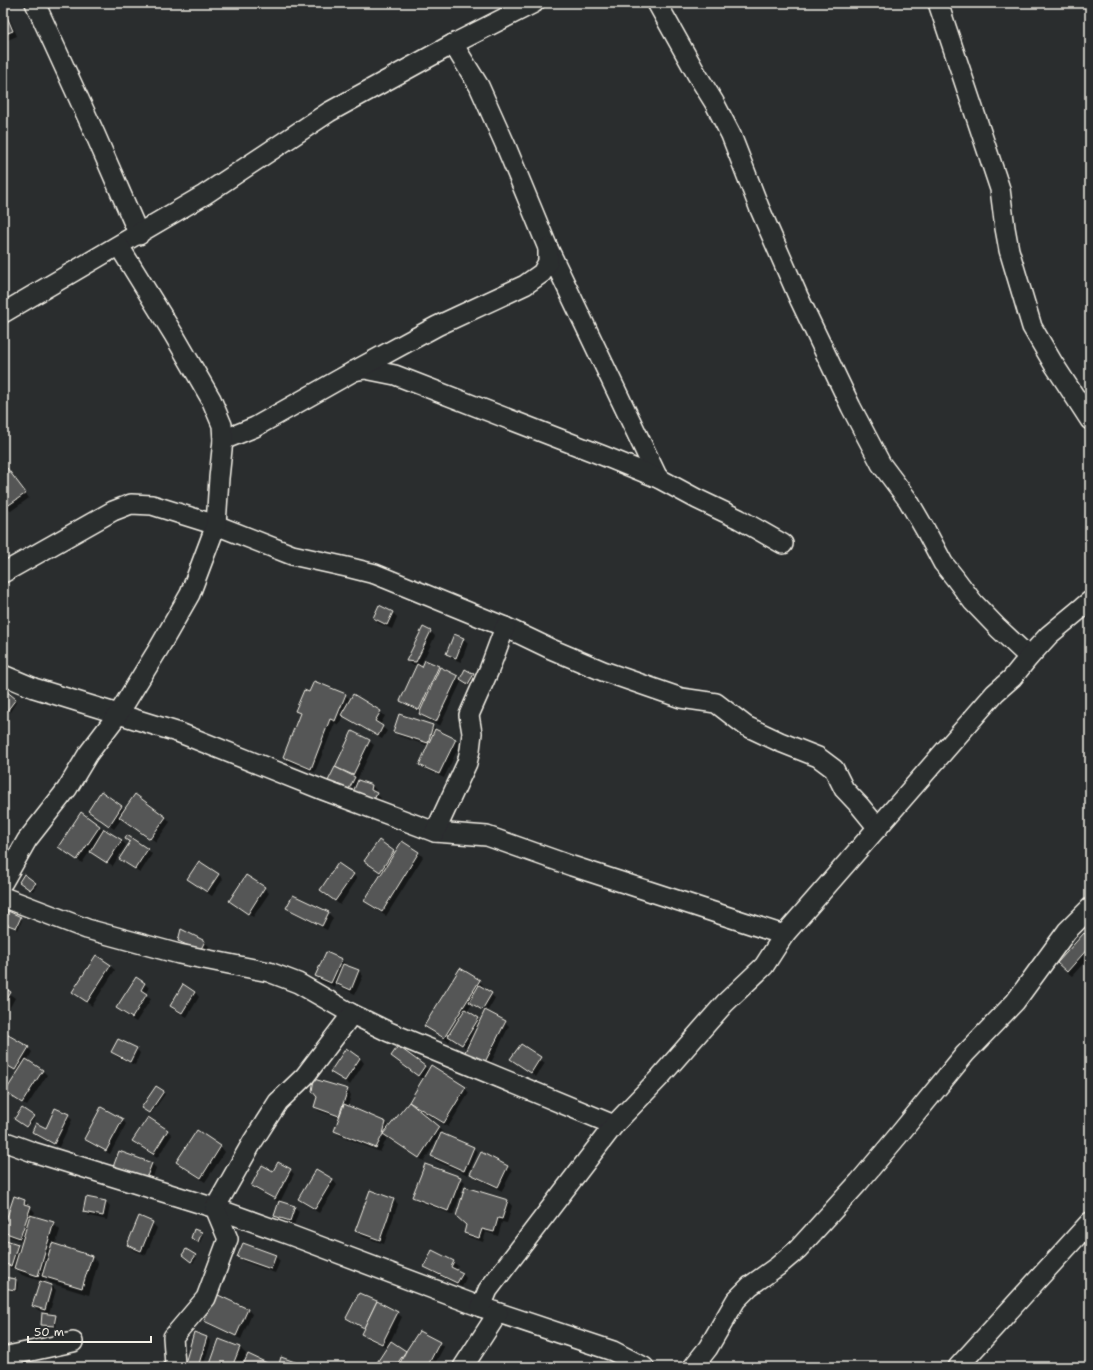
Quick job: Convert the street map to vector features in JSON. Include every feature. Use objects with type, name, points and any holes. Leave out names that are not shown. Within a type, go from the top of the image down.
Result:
[{"type":"street","points":[[35,3],[139,235]]},
{"type":"street","points":[[3,313],[204,196],[329,112],[453,44],[534,3]]},
{"type":"street","points":[[658,3],[731,135],[753,194],[798,296],[851,407],[881,464],[908,500],[943,563],[973,602],[1028,656]]},
{"type":"street","points":[[938,3],[1000,189],[1005,228],[1010,250],[1032,327],[1049,357],[1090,420]]},
{"type":"street","points":[[453,44],[479,86],[548,248],[658,478]]},
{"type":"street","points":[[3,882],[27,840],[67,789],[88,754],[119,713],[159,648],[190,594],[216,525],[223,440],[222,425],[211,399],[174,335],[119,246]]},
{"type":"street","points":[[223,440],[261,424],[354,370],[438,326],[525,285],[542,273],[548,262],[548,248]]},
{"type":"street","points":[[354,370],[365,369],[395,375],[604,456],[658,478],[739,519],[783,544]]},
{"type":"street","points":[[3,573],[112,510],[131,504],[152,505],[216,525],[292,555],[375,574],[505,627],[551,649],[603,671],[681,698],[716,703],[746,726],[780,742],[818,757],[834,769],[844,789],[878,828]]},
{"type":"street","points":[[463,1367],[490,1310],[488,1290],[614,1125],[660,1077],[725,1003],[764,966],[784,935],[995,693],[1012,678],[1028,656],[1049,635],[1090,601]]},
{"type":"street","points":[[435,832],[467,763],[472,733],[469,715],[489,670],[505,627]]},
{"type":"street","points":[[3,675],[34,688],[180,733],[322,790],[435,832],[486,836],[572,866],[784,935]]},
{"type":"street","points":[[3,897],[95,931],[179,954],[268,972],[298,983],[352,1014],[389,1032],[614,1125]]},
{"type":"street","points":[[693,1367],[708,1348],[736,1300],[750,1286],[778,1266],[798,1249],[859,1182],[898,1137],[965,1054],[1015,1002],[1067,931],[1090,908]]},
{"type":"street","points":[[215,1208],[252,1140],[278,1102],[305,1076],[352,1014]]},
{"type":"street","points":[[3,1141],[33,1152],[215,1208],[490,1310],[613,1352],[644,1367]]},
{"type":"street","points":[[174,1367],[173,1337],[206,1298],[228,1239],[215,1208]]},
{"type":"street","points":[[958,1367],[1090,1222]]},
{"type":"street","points":[[3,1357],[73,1342]]},
{"type":"building","points":[[3,7],[13,31],[3,35]]},
{"type":"building","points":[[7,468],[26,493],[6,507],[3,503],[3,470]]},
{"type":"building","points":[[379,605],[393,612],[387,625],[373,618]]},
{"type":"building","points":[[423,627],[431,631],[416,662],[406,661]]},
{"type":"building","points":[[454,634],[464,638],[456,658],[446,654]]},
{"type":"building","points":[[425,660],[439,666],[419,710],[400,701],[417,664],[422,667]]},
{"type":"building","points":[[440,667],[458,676],[436,722],[419,714]]},
{"type":"building","points":[[465,669],[474,674],[468,684],[460,679]]},
{"type":"building","points":[[314,681],[346,694],[335,721],[330,719],[311,769],[283,757],[300,713],[295,711],[304,690],[309,692]]},
{"type":"building","points":[[5,690],[16,699],[7,711],[3,708],[3,694]]},
{"type":"building","points":[[353,694],[381,711],[375,721],[383,726],[378,736],[341,715]]},
{"type":"building","points":[[399,714],[433,725],[428,743],[393,732]]},
{"type":"building","points":[[435,729],[456,739],[439,774],[419,765]]},
{"type":"building","points":[[352,731],[370,740],[353,775],[335,767]]},
{"type":"building","points":[[335,767],[355,777],[347,793],[327,783]]},
{"type":"building","points":[[358,780],[372,785],[371,790],[377,793],[374,800],[353,792]]},
{"type":"building","points":[[101,791],[122,806],[109,826],[88,811]]},
{"type":"building","points":[[135,794],[166,817],[150,839],[119,817]]},
{"type":"building","points":[[81,812],[100,826],[77,860],[58,847]]},
{"type":"building","points":[[104,829],[122,840],[107,863],[90,852]]},
{"type":"building","points":[[127,835],[148,849],[135,869],[119,859],[130,842],[125,839]]},
{"type":"building","points":[[379,840],[394,851],[380,872],[364,861]]},
{"type":"building","points":[[402,841],[419,852],[382,912],[364,901]]},
{"type":"building","points":[[199,861],[219,874],[207,892],[187,879]]},
{"type":"building","points":[[338,863],[354,874],[335,901],[320,890]]},
{"type":"building","points":[[24,874],[36,883],[30,890],[19,882]]},
{"type":"building","points":[[246,875],[265,887],[248,914],[229,901]]},
{"type":"building","points":[[293,895],[329,912],[322,926],[286,908]]},
{"type":"building","points":[[8,911],[21,917],[16,928],[3,923]]},
{"type":"building","points":[[181,929],[205,941],[200,951],[178,941]]},
{"type":"building","points":[[1084,933],[1090,938],[1090,946],[1067,972],[1057,963]]},
{"type":"building","points":[[326,952],[342,959],[331,983],[315,976]]},
{"type":"building","points":[[96,955],[111,965],[87,1002],[72,992]]},
{"type":"building","points":[[343,964],[359,970],[351,990],[335,983]]},
{"type":"building","points":[[460,968],[480,980],[444,1038],[424,1026]]},
{"type":"building","points":[[136,977],[145,983],[141,990],[147,994],[132,1018],[116,1008]]},
{"type":"building","points":[[183,984],[195,992],[182,1013],[170,1006]]},
{"type":"building","points":[[479,985],[492,993],[482,1010],[469,1002]]},
{"type":"building","points":[[3,987],[11,992],[4,1005],[3,1004]]},
{"type":"building","points":[[465,1009],[479,1018],[462,1045],[448,1036]]},
{"type":"building","points":[[485,1010],[506,1021],[484,1064],[464,1054]]},
{"type":"building","points":[[3,1032],[29,1047],[15,1070],[3,1063]]},
{"type":"building","points":[[118,1039],[137,1048],[130,1062],[111,1052]]},
{"type":"building","points":[[521,1044],[541,1057],[531,1073],[510,1059]]},
{"type":"building","points":[[398,1046],[425,1066],[418,1076],[391,1056]]},
{"type":"building","points":[[346,1048],[360,1058],[345,1081],[330,1072]]},
{"type":"building","points":[[26,1059],[43,1070],[22,1103],[5,1092]]},
{"type":"building","points":[[431,1065],[466,1087],[444,1123],[409,1102]]},
{"type":"building","points":[[314,1079],[348,1089],[339,1116],[314,1107],[317,1097],[312,1091]]},
{"type":"building","points":[[156,1086],[164,1091],[149,1113],[141,1108]]},
{"type":"building","points":[[409,1102],[439,1127],[419,1158],[383,1134]]},
{"type":"building","points":[[344,1104],[386,1122],[383,1134],[376,1148],[334,1131]]},
{"type":"building","points":[[101,1107],[123,1119],[106,1151],[84,1139]]},
{"type":"building","points":[[22,1108],[34,1116],[26,1127],[14,1119]]},
{"type":"building","points":[[55,1108],[69,1114],[54,1144],[32,1132],[36,1123],[46,1128]]},
{"type":"building","points":[[148,1117],[168,1130],[153,1154],[132,1141]]},
{"type":"building","points":[[197,1130],[221,1146],[201,1178],[176,1162]]},
{"type":"building","points":[[441,1133],[474,1147],[464,1171],[431,1156]]},
{"type":"building","points":[[119,1151],[152,1163],[146,1179],[113,1167]]},
{"type":"building","points":[[481,1152],[508,1166],[498,1187],[470,1174]]},
{"type":"building","points":[[278,1162],[291,1169],[275,1199],[251,1186],[262,1165],[273,1171]]},
{"type":"building","points":[[425,1164],[461,1177],[448,1211],[412,1197]]},
{"type":"building","points":[[316,1169],[333,1179],[315,1209],[298,1199]]},
{"type":"building","points":[[465,1187],[508,1200],[502,1219],[498,1218],[494,1232],[482,1229],[479,1238],[464,1233],[466,1225],[456,1216]]},
{"type":"building","points":[[370,1190],[394,1199],[380,1240],[355,1231]]},
{"type":"building","points":[[14,1196],[25,1200],[24,1204],[31,1206],[20,1238],[3,1232]]},
{"type":"building","points":[[86,1197],[106,1201],[103,1216],[83,1212]]},
{"type":"building","points":[[279,1201],[295,1206],[290,1221],[274,1216]]},
{"type":"building","points":[[30,1215],[54,1222],[38,1276],[14,1268]]},
{"type":"building","points":[[139,1216],[153,1222],[141,1251],[127,1245]]},
{"type":"building","points":[[194,1229],[202,1232],[198,1242],[191,1238]]},
{"type":"building","points":[[3,1239],[18,1244],[11,1266],[3,1263]]},
{"type":"building","points":[[52,1243],[92,1256],[82,1288],[42,1276]]},
{"type":"building","points":[[243,1243],[276,1255],[271,1269],[237,1257]]},
{"type":"building","points":[[186,1249],[196,1255],[191,1262],[182,1255]]},
{"type":"building","points":[[432,1250],[454,1261],[451,1267],[463,1273],[457,1283],[424,1267]]},
{"type":"building","points":[[3,1277],[16,1279],[15,1290],[3,1288]]},
{"type":"building","points":[[40,1281],[52,1285],[45,1310],[32,1306]]},
{"type":"building","points":[[359,1293],[377,1301],[364,1328],[346,1318]]},
{"type":"building","points":[[216,1294],[248,1309],[236,1336],[204,1321]]},
{"type":"building","points":[[377,1301],[398,1312],[382,1344],[361,1334]]},
{"type":"building","points":[[42,1313],[56,1315],[54,1326],[41,1325]]},
{"type":"building","points":[[419,1331],[440,1342],[427,1367],[398,1367],[406,1351]]},
{"type":"building","points":[[194,1332],[207,1337],[198,1367],[184,1367]]},
{"type":"building","points":[[219,1339],[240,1347],[232,1367],[209,1367]]},
{"type":"building","points":[[391,1341],[406,1351],[395,1367],[374,1367]]},
{"type":"building","points":[[248,1354],[267,1363],[265,1367],[242,1367]]},
{"type":"building","points":[[281,1357],[309,1367],[278,1367]]}]
